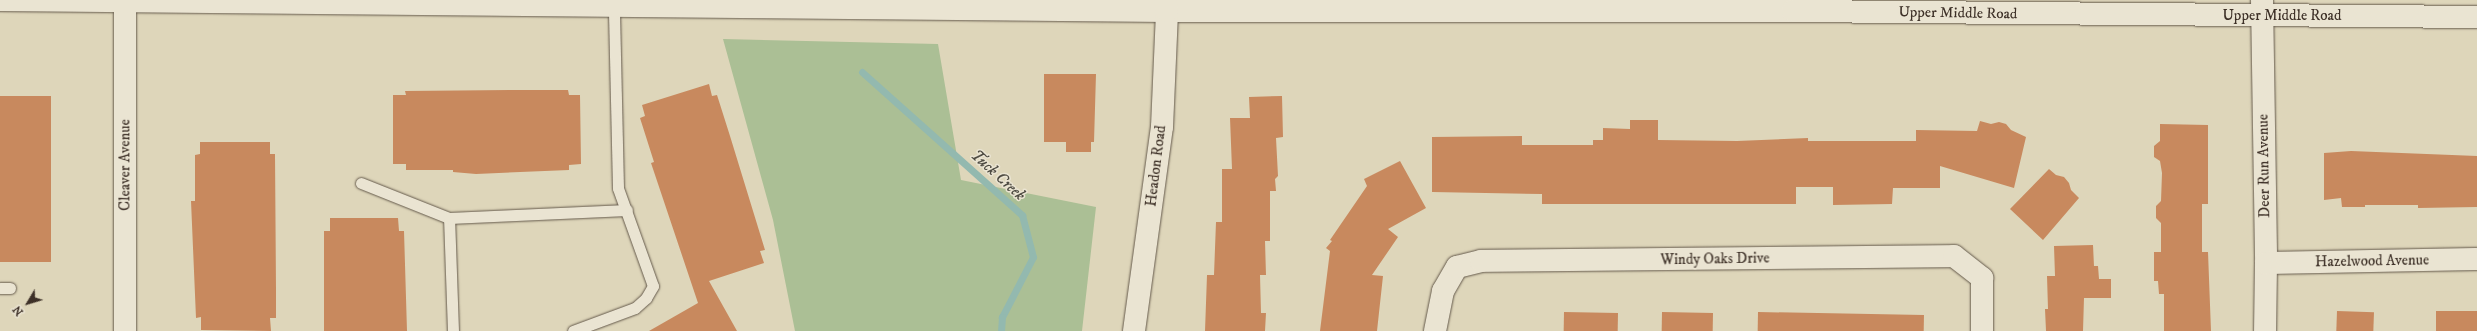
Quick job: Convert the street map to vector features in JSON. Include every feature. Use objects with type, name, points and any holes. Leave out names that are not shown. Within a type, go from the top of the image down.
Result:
[{"type":"main road","name":"Upper Middle Road","points":[[0,0],[125,0],[614,6],[1166,6],[1800,11],[2262,8],[2477,17]]},
{"type":"main road","name":"Cleaver Avenue","points":[[125,0],[125,331]]},
{"type":"main road","name":"Headon Road","points":[[1134,331],[1162,127],[1166,6]]},
{"type":"main road","name":"Deer Run Avenue","points":[[2262,8],[2266,263],[2264,331]]},
{"type":"main road","name":"Windy Oaks Drive","points":[[1435,331],[1443,291],[1457,267],[1481,261],[1954,256],[1982,278],[1982,331]]},
{"type":"main road","name":"Hazelwood Avenue","points":[[2266,263],[2477,259]]},
{"type":"lane","points":[[573,331],[635,308],[646,298],[654,286],[618,188],[614,6]]},
{"type":"lane","points":[[361,184],[449,218],[627,210]]},
{"type":"lane","points":[[449,218],[453,331]]},
{"type":"green space","points":[[723,39],[938,44],[961,180],[1096,207],[1082,331],[795,331],[773,220]]},
{"type":"building","points":[[1044,74],[1096,74],[1094,142],[1091,142],[1091,152],[1066,152],[1066,142],[1044,142]]},
{"type":"building","points":[[709,84],[712,96],[717,95],[730,136],[765,250],[760,251],[764,263],[709,281],[737,331],[649,331],[698,303],[651,163],[654,162],[640,118],[645,116],[642,105]]},
{"type":"building","points":[[568,90],[569,95],[580,95],[581,164],[569,165],[569,170],[476,174],[453,172],[453,170],[406,170],[406,164],[393,164],[393,95],[406,95],[405,91]]},
{"type":"building","points":[[0,96],[51,96],[51,262],[0,262]]},
{"type":"building","points":[[1282,96],[1283,137],[1276,138],[1278,176],[1275,179],[1276,191],[1270,191],[1270,241],[1265,241],[1266,275],[1260,275],[1261,313],[1266,313],[1265,331],[1205,331],[1207,275],[1214,275],[1216,222],[1222,222],[1222,169],[1232,169],[1230,118],[1250,118],[1249,97]]},
{"type":"building","points":[[1630,120],[1658,120],[1658,140],[1737,141],[1808,138],[1808,141],[1916,141],[1916,130],[1977,131],[1980,121],[1991,124],[1999,122],[2006,124],[2011,130],[2026,137],[2014,188],[1940,166],[1940,188],[1893,188],[1892,204],[1833,205],[1833,187],[1796,187],[1796,204],[1542,204],[1542,194],[1432,192],[1432,137],[1522,136],[1522,145],[1593,145],[1593,140],[1603,140],[1603,128],[1630,129]]},
{"type":"building","points":[[2160,124],[2208,125],[2208,204],[2202,204],[2202,252],[2208,252],[2211,331],[2164,331],[2164,294],[2159,294],[2158,281],[2154,281],[2154,252],[2161,252],[2161,223],[2156,218],[2156,206],[2161,201],[2162,173],[2160,161],[2154,157],[2154,146],[2160,141]]},
{"type":"building","points":[[200,142],[270,142],[270,154],[275,154],[276,318],[270,318],[271,331],[201,330],[201,317],[196,318],[191,201],[195,201],[195,155],[200,154]]},
{"type":"building","points":[[2351,151],[2477,156],[2477,207],[2418,208],[2418,205],[2365,205],[2365,207],[2342,207],[2341,198],[2324,200],[2324,153]]},
{"type":"building","points":[[1400,161],[1426,208],[1388,229],[1398,237],[1372,275],[1383,276],[1377,331],[1320,331],[1330,251],[1326,248],[1367,186],[1364,179]]},
{"type":"building","points":[[2049,169],[2056,175],[2064,177],[2069,183],[2071,190],[2079,198],[2043,240],[2010,209]]},
{"type":"building","points":[[330,218],[398,218],[399,231],[404,231],[407,331],[324,331],[324,231],[330,231]]},
{"type":"building","points":[[2093,245],[2094,266],[2098,266],[2099,279],[2111,279],[2111,298],[2084,298],[2083,331],[2046,331],[2045,309],[2048,309],[2047,276],[2055,276],[2054,246]]},
{"type":"building","points":[[2337,311],[2374,312],[2373,331],[2336,331]]},
{"type":"building","points":[[2436,311],[2477,311],[2477,331],[2436,331]]},
{"type":"building","points":[[1564,312],[1618,313],[1618,331],[1564,331]]},
{"type":"building","points":[[1662,312],[1713,313],[1713,331],[1662,331]]},
{"type":"building","points":[[1758,312],[1924,315],[1924,331],[1758,331]]},
{"type":"waterway","name":"Tuck Creek","points":[[862,72],[1022,215],[1033,257],[1002,317],[1001,331]]}]
